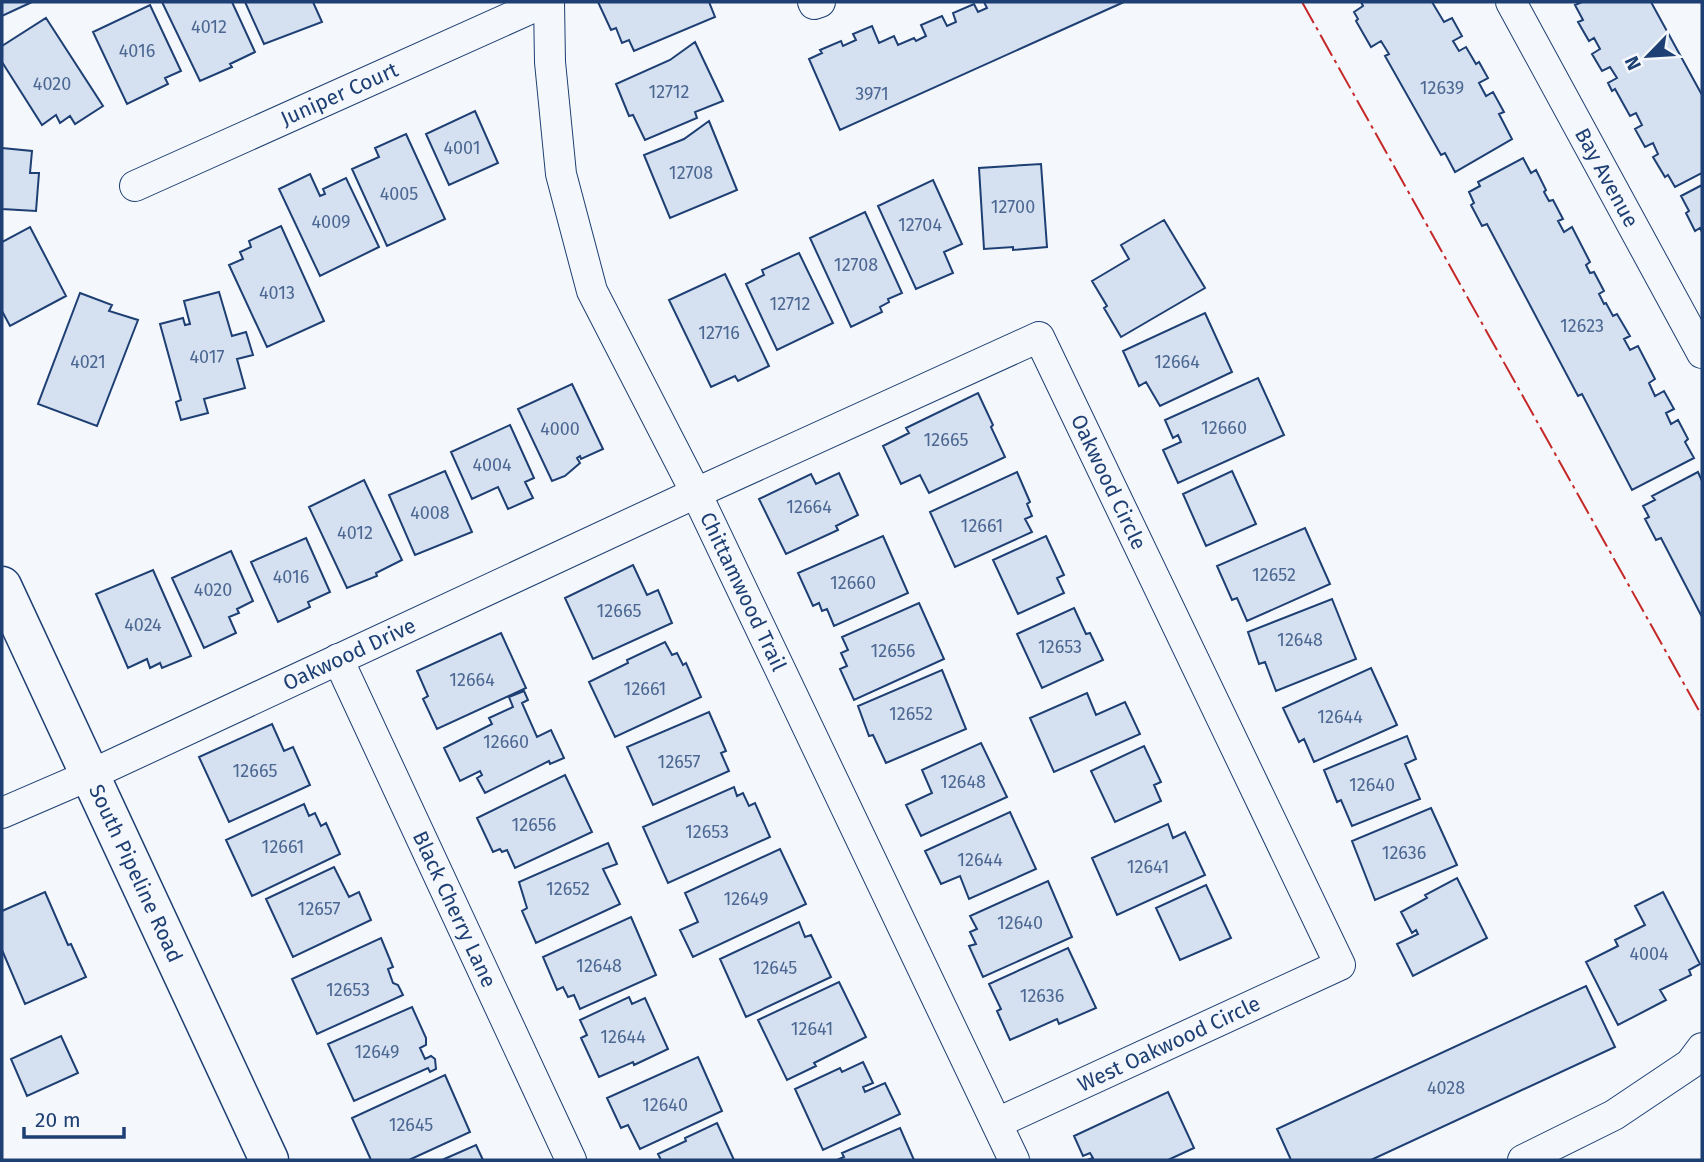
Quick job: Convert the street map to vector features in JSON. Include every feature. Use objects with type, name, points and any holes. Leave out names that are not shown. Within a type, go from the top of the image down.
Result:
[{"type":"street","name":"Juniper Court","points":[[135,187],[547,2]]},
{"type":"street","name":"Chittamwood Trail","points":[[547,2],[561,174],[592,291],[696,493],[1014,1160]]},
{"type":"street","name":"Bay Avenue","points":[[1511,2],[1702,353]]},
{"type":"street","name":"Oakwood Circle","points":[[696,493],[1039,337],[1340,965]]},
{"type":"street","name":"Oakwood Drive","points":[[2,813],[90,775],[696,493]]},
{"type":"street","name":"South Pipeline Road","points":[[2,586],[269,1160]]},
{"type":"street","name":"Black Cherry Lane","points":[[338,659],[571,1160]]},
{"type":"street","name":"West Oakwood Circle","points":[[997,1123],[1340,965]]},
{"type":"street","points":[[1523,1160],[1614,1115],[1690,1064],[1702,1048]]},
{"type":"building","points":[[2,2],[32,2],[2,16]]},
{"type":"building","points":[[162,2],[232,2],[255,52],[230,64],[232,67],[200,81]]},
{"type":"building","points":[[245,2],[313,2],[322,22],[264,44]]},
{"type":"building","points":[[598,2],[709,2],[715,17],[634,51],[629,40],[622,43],[616,28],[611,30]]},
{"type":"building","points":[[984,2],[1124,2],[840,130],[809,59],[822,53],[820,50],[841,41],[843,46],[856,40],[853,34],[872,26],[879,43],[894,36],[898,45],[914,38],[916,41],[926,36],[921,25],[942,16],[947,26],[956,22],[953,13],[974,4],[978,12],[987,8]]},
{"type":"building","points":[[1361,2],[1432,2],[1444,22],[1452,18],[1462,36],[1453,41],[1459,51],[1466,47],[1476,64],[1479,62],[1488,78],[1479,83],[1486,96],[1493,92],[1504,112],[1499,114],[1512,139],[1455,172],[1445,153],[1441,155],[1385,56],[1389,54],[1381,41],[1371,47],[1356,21],[1358,19],[1354,12],[1363,6]]},
{"type":"building","points":[[1582,2],[1651,2],[1702,95],[1702,173],[1675,187],[1668,175],[1665,177],[1653,157],[1658,154],[1653,143],[1645,147],[1635,129],[1642,125],[1636,113],[1630,116],[1615,89],[1612,91],[1608,83],[1617,78],[1610,67],[1602,71],[1592,54],[1600,49],[1594,38],[1589,41],[1578,22],[1583,20],[1575,5]]},
{"type":"building","points":[[150,5],[181,71],[165,78],[168,84],[127,104],[93,32]]},
{"type":"building","points":[[46,18],[103,106],[75,124],[70,116],[60,123],[56,115],[42,125],[2,62],[2,46]]},
{"type":"building","points":[[695,42],[723,101],[695,112],[697,118],[645,140],[633,115],[629,116],[616,84],[670,60]]},
{"type":"building","points":[[475,111],[498,163],[449,185],[426,134]]},
{"type":"building","points":[[709,121],[737,190],[670,218],[644,155],[684,139]]},
{"type":"building","points":[[406,134],[445,219],[387,246],[352,169],[379,157],[375,148]]},
{"type":"building","points":[[2,148],[32,151],[30,173],[39,173],[36,211],[2,209]]},
{"type":"building","points":[[1523,158],[1531,173],[1536,170],[1549,201],[1553,200],[1563,219],[1558,221],[1564,232],[1572,227],[1590,262],[1586,265],[1590,273],[1594,272],[1604,291],[1599,294],[1604,304],[1606,303],[1613,316],[1617,314],[1630,336],[1624,339],[1630,350],[1638,346],[1655,379],[1649,383],[1655,396],[1664,391],[1674,409],[1666,413],[1671,424],[1678,420],[1688,439],[1685,442],[1694,458],[1632,490],[1582,394],[1578,396],[1487,224],[1482,226],[1471,205],[1474,203],[1469,192],[1480,186],[1478,182]]},
{"type":"building","points":[[1041,164],[1047,247],[984,249],[979,168]]},
{"type":"building","points":[[310,174],[320,196],[325,194],[323,189],[346,178],[379,247],[320,276],[279,189]]},
{"type":"building","points":[[933,180],[962,244],[944,252],[953,273],[916,289],[878,206]]},
{"type":"building","points":[[1702,185],[1702,232],[1700,228],[1695,231],[1681,196]]},
{"type":"building","points":[[865,212],[902,293],[888,299],[889,302],[880,307],[882,312],[851,327],[810,238]]},
{"type":"building","points":[[1164,220],[1205,288],[1121,337],[1092,281],[1129,259],[1121,245]]},
{"type":"building","points":[[281,226],[324,321],[267,347],[229,265],[243,259],[240,252],[251,247],[249,241]]},
{"type":"building","points":[[30,227],[66,296],[10,326],[2,311],[2,242]]},
{"type":"building","points":[[799,253],[833,323],[777,350],[746,284],[764,275],[762,270]]},
{"type":"building","points":[[725,274],[769,366],[738,381],[735,376],[711,387],[669,300]]},
{"type":"building","points":[[219,292],[232,336],[246,332],[253,355],[237,359],[245,388],[204,399],[208,413],[181,420],[176,402],[181,400],[160,324],[183,318],[185,325],[190,324],[184,301]]},
{"type":"building","points":[[80,293],[112,305],[109,311],[138,320],[97,426],[38,404]]},
{"type":"building","points":[[1205,313],[1232,372],[1160,406],[1146,382],[1139,386],[1123,351]]},
{"type":"building","points":[[1258,378],[1284,435],[1178,483],[1163,450],[1181,442],[1178,435],[1173,438],[1165,420]]},
{"type":"building","points":[[572,384],[603,449],[581,459],[580,456],[577,458],[580,463],[565,476],[552,481],[518,409]]},
{"type":"building","points":[[978,393],[1005,457],[929,493],[920,475],[901,484],[883,446],[909,433],[906,428]]},
{"type":"building","points":[[510,425],[534,478],[525,482],[533,498],[508,509],[498,487],[472,499],[451,452]]},
{"type":"building","points":[[445,471],[472,532],[415,555],[389,495]]},
{"type":"building","points":[[1232,471],[1256,524],[1206,546],[1183,494]]},
{"type":"building","points":[[1017,472],[1030,502],[1027,504],[1032,516],[1025,519],[1032,532],[955,567],[930,512]]},
{"type":"building","points":[[1698,472],[1702,481],[1702,617],[1661,538],[1656,540],[1645,519],[1649,517],[1643,506],[1655,500],[1652,496]]},
{"type":"building","points":[[839,473],[858,515],[836,526],[838,530],[786,554],[759,499],[811,474],[816,484]]},
{"type":"building","points":[[364,480],[402,560],[376,573],[377,576],[347,588],[309,507]]},
{"type":"building","points":[[1305,528],[1330,584],[1247,621],[1237,598],[1232,600],[1217,566]]},
{"type":"building","points":[[883,536],[908,593],[834,626],[827,609],[822,611],[819,603],[813,606],[798,573]]},
{"type":"building","points":[[1046,536],[1064,575],[1057,578],[1064,593],[1018,614],[993,560]]},
{"type":"building","points":[[306,538],[330,592],[308,602],[310,607],[278,622],[251,562]]},
{"type":"building","points":[[231,551],[253,601],[237,609],[239,613],[229,617],[236,633],[204,648],[172,578]]},
{"type":"building","points":[[633,565],[647,595],[658,590],[672,623],[593,659],[565,598]]},
{"type":"building","points":[[153,570],[191,656],[162,668],[160,663],[150,668],[147,659],[128,668],[96,594]]},
{"type":"building","points":[[1332,599],[1356,659],[1276,691],[1265,662],[1259,664],[1248,632]]},
{"type":"building","points":[[919,603],[944,659],[854,700],[840,669],[847,666],[841,653],[848,650],[842,637]]},
{"type":"building","points":[[1074,608],[1086,634],[1090,633],[1103,660],[1042,688],[1017,634]]},
{"type":"building","points":[[501,633],[526,688],[437,729],[423,699],[428,696],[417,671]]},
{"type":"building","points":[[665,642],[672,655],[677,653],[683,665],[686,663],[701,697],[615,737],[589,682]]},
{"type":"building","points":[[1371,668],[1397,725],[1314,762],[1304,739],[1299,742],[1283,708]]},
{"type":"building","points":[[942,670],[966,729],[886,763],[873,735],[869,736],[858,706]]},
{"type":"building","points":[[524,691],[528,700],[522,703],[537,737],[551,730],[564,758],[550,764],[549,761],[485,793],[477,778],[482,775],[480,771],[460,781],[444,748],[492,724],[489,718],[513,707],[509,697]]},
{"type":"building","points":[[1087,693],[1096,715],[1125,702],[1140,734],[1054,772],[1030,718]]},
{"type":"building","points":[[709,712],[726,751],[721,753],[729,771],[653,805],[627,747]]},
{"type":"building","points":[[272,724],[284,751],[293,747],[310,785],[229,822],[199,757]]},
{"type":"building","points":[[1407,736],[1416,759],[1405,764],[1420,799],[1352,826],[1341,800],[1337,802],[1324,770]]},
{"type":"building","points":[[981,743],[1007,797],[921,836],[906,805],[932,793],[922,770]]},
{"type":"building","points":[[1144,746],[1161,782],[1154,785],[1161,801],[1115,822],[1091,771]]},
{"type":"building","points":[[565,775],[592,832],[515,868],[507,850],[493,852],[477,818]]},
{"type":"building","points":[[734,787],[737,796],[743,793],[749,806],[755,803],[770,837],[668,883],[643,827]]},
{"type":"building","points":[[304,804],[309,816],[315,813],[321,826],[326,823],[340,854],[252,896],[226,840]]},
{"type":"building","points":[[1431,808],[1457,865],[1375,900],[1352,841]]},
{"type":"building","points":[[1010,812],[1036,869],[969,899],[960,876],[941,884],[925,851]]},
{"type":"building","points":[[1168,824],[1173,838],[1185,832],[1205,875],[1117,915],[1092,858]]},
{"type":"building","points":[[608,843],[617,864],[603,869],[620,904],[536,943],[522,911],[527,908],[519,882]]},
{"type":"building","points":[[780,849],[806,904],[693,957],[680,930],[698,922],[685,893]]},
{"type":"building","points":[[334,867],[349,897],[359,892],[371,920],[293,957],[266,899]]},
{"type":"building","points":[[1457,878],[1487,938],[1413,976],[1397,944],[1418,934],[1416,930],[1412,933],[1401,912]]},
{"type":"building","points":[[1048,881],[1072,937],[983,977],[969,946],[976,944],[970,932],[977,929],[970,916]]},
{"type":"building","points":[[1206,885],[1231,938],[1180,960],[1156,908]]},
{"type":"building","points":[[45,892],[68,945],[71,944],[86,977],[25,1004],[2,950],[2,911]]},
{"type":"building","points":[[1663,892],[1700,964],[1689,970],[1691,975],[1660,990],[1666,1000],[1618,1025],[1586,962],[1618,946],[1615,940],[1645,925],[1635,906]]},
{"type":"building","points":[[631,917],[656,975],[580,1009],[574,995],[568,997],[563,987],[557,990],[543,957]]},
{"type":"building","points":[[799,922],[805,937],[811,935],[831,977],[746,1017],[720,959]]},
{"type":"building","points":[[381,938],[393,967],[388,969],[393,983],[398,985],[403,995],[317,1034],[292,979]]},
{"type":"building","points":[[1068,948],[1096,1008],[1059,1024],[1057,1019],[1010,1040],[997,1011],[1001,1009],[989,984]]},
{"type":"building","points":[[839,982],[866,1037],[787,1080],[758,1020]]},
{"type":"building","points":[[1586,986],[1615,1047],[1371,1160],[1291,1160],[1277,1129]]},
{"type":"building","points":[[629,997],[632,1004],[645,998],[668,1049],[599,1077],[581,1038],[587,1035],[580,1020]]},
{"type":"building","points":[[412,1007],[426,1038],[426,1045],[420,1048],[425,1059],[431,1056],[435,1059],[436,1069],[430,1072],[428,1068],[354,1101],[328,1044]]},
{"type":"building","points":[[61,1036],[78,1073],[27,1096],[11,1059]]},
{"type":"building","points":[[698,1057],[722,1111],[640,1149],[628,1125],[621,1128],[607,1098]]},
{"type":"building","points":[[863,1062],[873,1083],[863,1087],[865,1092],[885,1083],[900,1114],[823,1150],[795,1089],[840,1068],[842,1072]]},
{"type":"building","points":[[445,1075],[470,1132],[409,1160],[371,1160],[352,1118]]},
{"type":"building","points":[[1168,1092],[1194,1148],[1168,1160],[1087,1160],[1093,1158],[1090,1153],[1083,1156],[1074,1136]]},
{"type":"building","points":[[717,1123],[734,1160],[661,1160],[658,1154]]},
{"type":"building","points":[[900,1128],[914,1160],[837,1160],[844,1157],[842,1153]]},
{"type":"building","points":[[476,1145],[483,1160],[442,1160]]},
{"type":"power","points":[[1302,2],[1702,716]]}]
